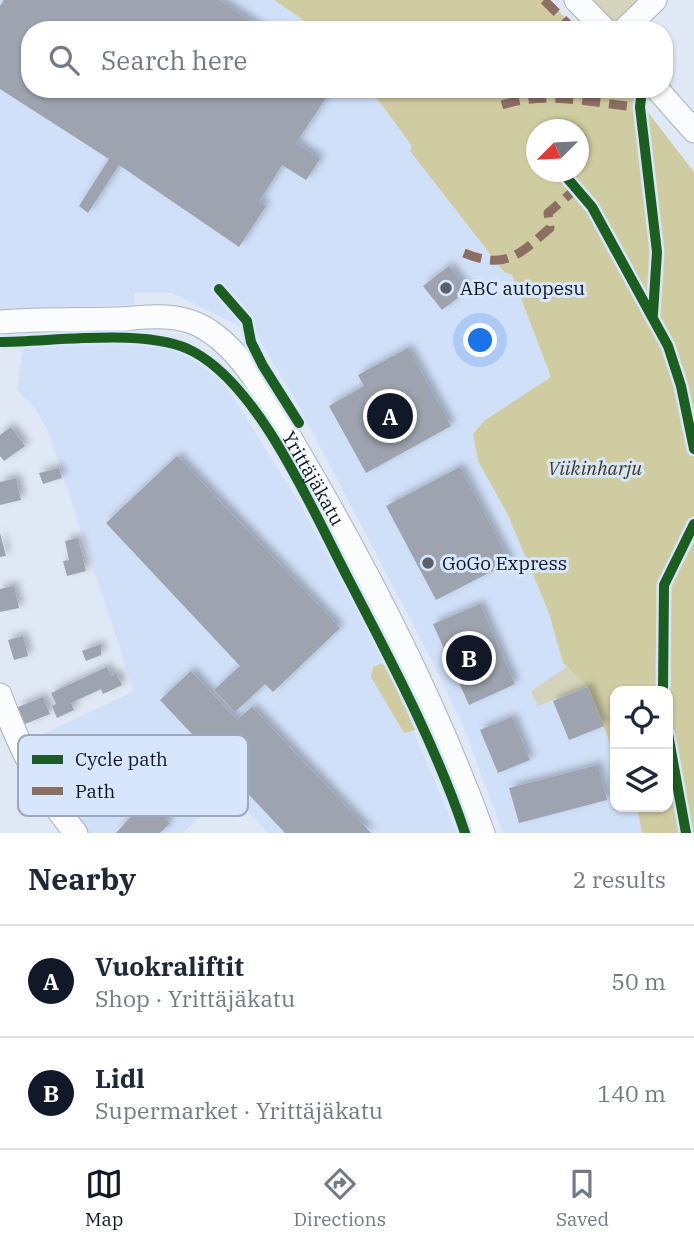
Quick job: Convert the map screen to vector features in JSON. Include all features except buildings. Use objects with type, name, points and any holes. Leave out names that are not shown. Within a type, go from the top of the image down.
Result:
[{"type":"street","points":[[576,0],[596,21]]},
{"type":"street","points":[[634,21],[656,0]]},
{"type":"street","points":[[665,98],[694,131]]},
{"type":"street","name":"Yrittäjäkatu","points":[[0,322],[33,318],[119,319],[145,315],[190,321],[218,337],[267,400],[366,574],[443,732],[484,833]]},
{"type":"street","points":[[0,695],[18,741]]},
{"type":"street","points":[[64,816],[76,833]]},
{"type":"shaded area","points":[[0,0],[274,0],[305,21],[21,21],[21,98],[377,98],[412,146],[433,181],[504,272],[512,275],[551,377],[485,420],[473,434],[478,461],[508,515],[549,613],[563,663],[588,687],[610,742],[610,812],[638,812],[642,833],[503,833],[462,723],[433,663],[301,410],[256,334],[172,293],[135,293],[134,305],[0,309]]},
{"type":"shaded area","points":[[146,343],[171,346],[206,362],[225,384],[299,502],[382,657],[457,833],[268,833],[248,812],[248,735],[41,735],[134,691],[48,431],[36,410],[17,390],[23,347]]},
{"type":"shaded area","points":[[74,816],[200,816],[183,833],[85,833]]},
{"type":"green space","points":[[274,0],[548,0],[568,21],[305,21]]},
{"type":"green space","points":[[586,0],[644,0],[620,21],[611,21]]},
{"type":"green space","name":"Viikinharju","points":[[377,98],[637,98],[694,172],[694,833],[642,833],[638,812],[673,812],[673,686],[610,686],[610,742],[588,687],[563,663],[549,613],[508,515],[478,461],[473,434],[485,420],[551,377],[512,275],[504,272],[410,151],[412,146]]},
{"type":"green space","points":[[380,664],[387,666],[415,730],[404,733],[371,677],[373,667]]},
{"type":"green space","points":[[567,667],[588,687],[538,706],[531,691]]},
{"type":"marked path","points":[[544,0],[565,21]]},
{"type":"marked path","points":[[502,105],[554,98],[640,107]]},
{"type":"marked path","points":[[464,253],[478,258],[501,260],[520,252],[550,228],[548,213],[577,188]]},
{"type":"cycle path","points":[[641,98],[657,252],[653,314]]},
{"type":"cycle path","points":[[571,182],[592,207],[668,346],[681,386],[694,449]]},
{"type":"cycle path","points":[[219,289],[247,321],[251,342],[263,366],[299,423]]},
{"type":"cycle path","points":[[0,342],[127,338],[175,344],[194,352],[219,370],[242,394],[284,455],[382,643],[441,768],[465,833]]},
{"type":"cycle path","points":[[663,686],[664,585],[694,524]]},
{"type":"cycle path","points":[[671,749],[686,833]]},
{"type":"place","name":"ABC autopesu","points":[[446,288]]},
{"type":"place","name":"Vuokraliftit","points":[[390,416]]},
{"type":"place","name":"GoGo Express","points":[[428,563]]},
{"type":"place","name":"Lidl","points":[[469,658]]}]
